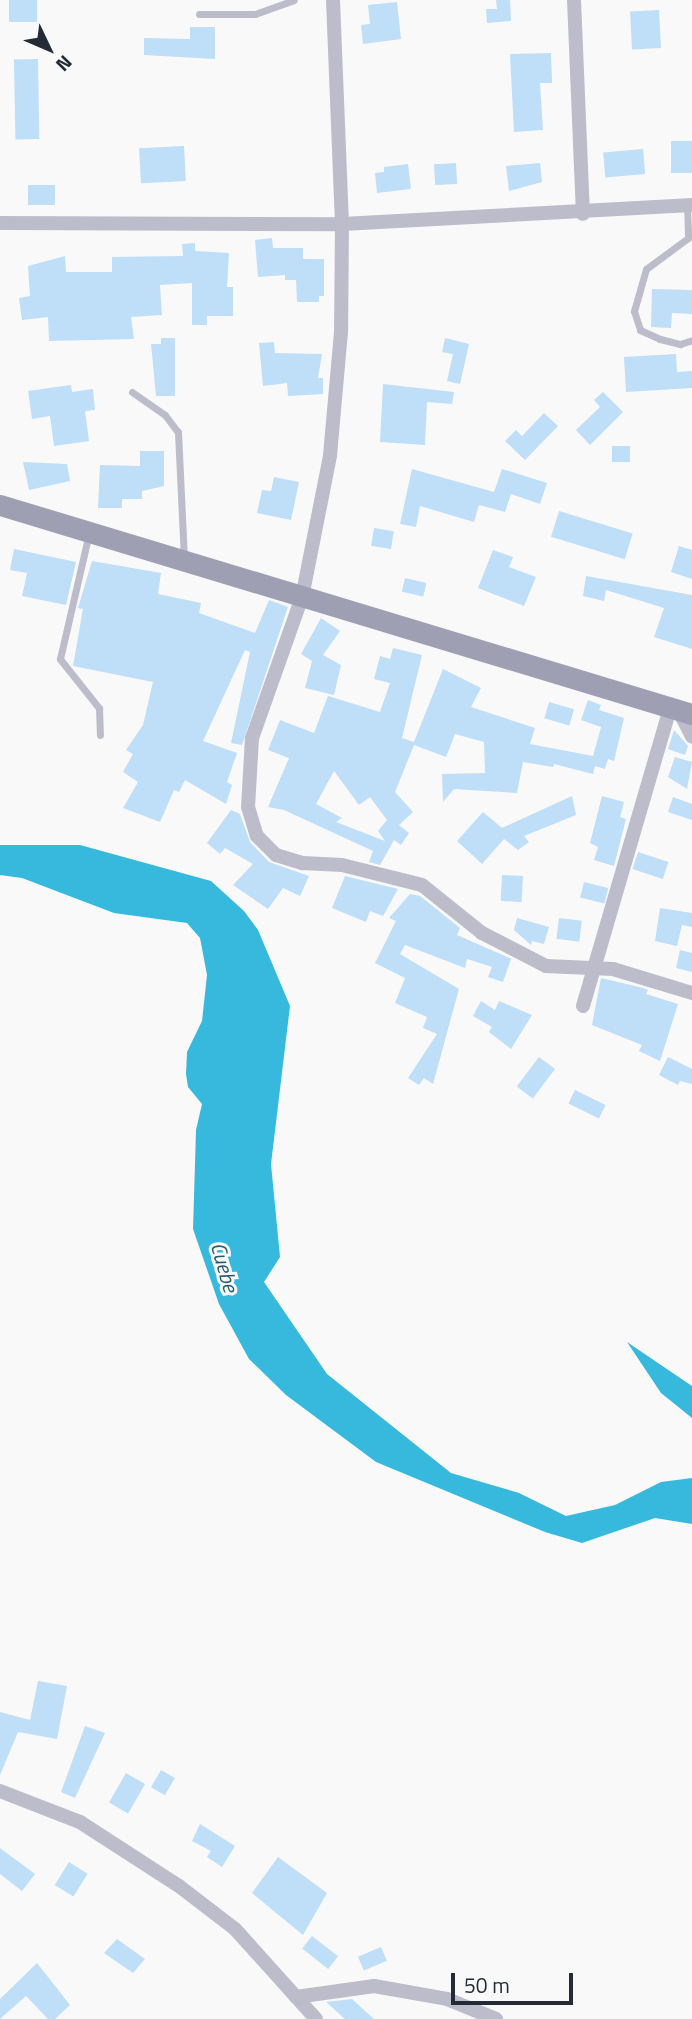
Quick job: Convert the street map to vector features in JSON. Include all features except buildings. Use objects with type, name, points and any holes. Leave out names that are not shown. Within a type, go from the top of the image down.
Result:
[{"type":"main road","points":[[0,505],[680,710]]},
{"type":"street","points":[[333,0],[342,224],[341,332],[330,456],[302,597],[252,737],[248,807],[257,835],[276,855],[303,863],[342,865],[422,885],[482,933],[546,966],[593,967],[639,974],[692,993]]},
{"type":"street","points":[[574,0],[583,214]]},
{"type":"street","points":[[0,223],[342,224],[583,214],[690,205]]},
{"type":"street","points":[[680,710],[692,737]]},
{"type":"street","points":[[583,1006],[593,967],[680,710]]},
{"type":"street","points":[[0,1791],[79,1822],[179,1886],[235,1929],[316,2019]]},
{"type":"street","points":[[296,1997],[374,1986],[447,1999],[496,2019]]},
{"type":"lane","points":[[199,15],[255,14],[294,0]]},
{"type":"lane","points":[[690,205],[690,240],[646,269],[634,311],[640,330],[680,344],[692,340]]},
{"type":"lane","points":[[132,392],[164,415],[178,432],[184,561]]},
{"type":"lane","points":[[90,532],[60,659],[99,708],[100,735]]},
{"type":"water","name":"Cuebe","points":[[0,845],[80,845],[211,881],[244,911],[258,930],[290,1006],[271,1164],[280,1257],[264,1282],[327,1374],[451,1473],[519,1493],[566,1516],[615,1505],[661,1482],[692,1478],[692,1524],[655,1518],[582,1543],[545,1532],[376,1462],[286,1395],[249,1359],[219,1304],[193,1229],[196,1130],[202,1104],[188,1087],[186,1074],[187,1052],[202,1021],[207,975],[200,938],[187,923],[114,913],[22,878],[0,875]]},
{"type":"water","points":[[627,1342],[692,1386],[692,1418],[661,1393]]}]
